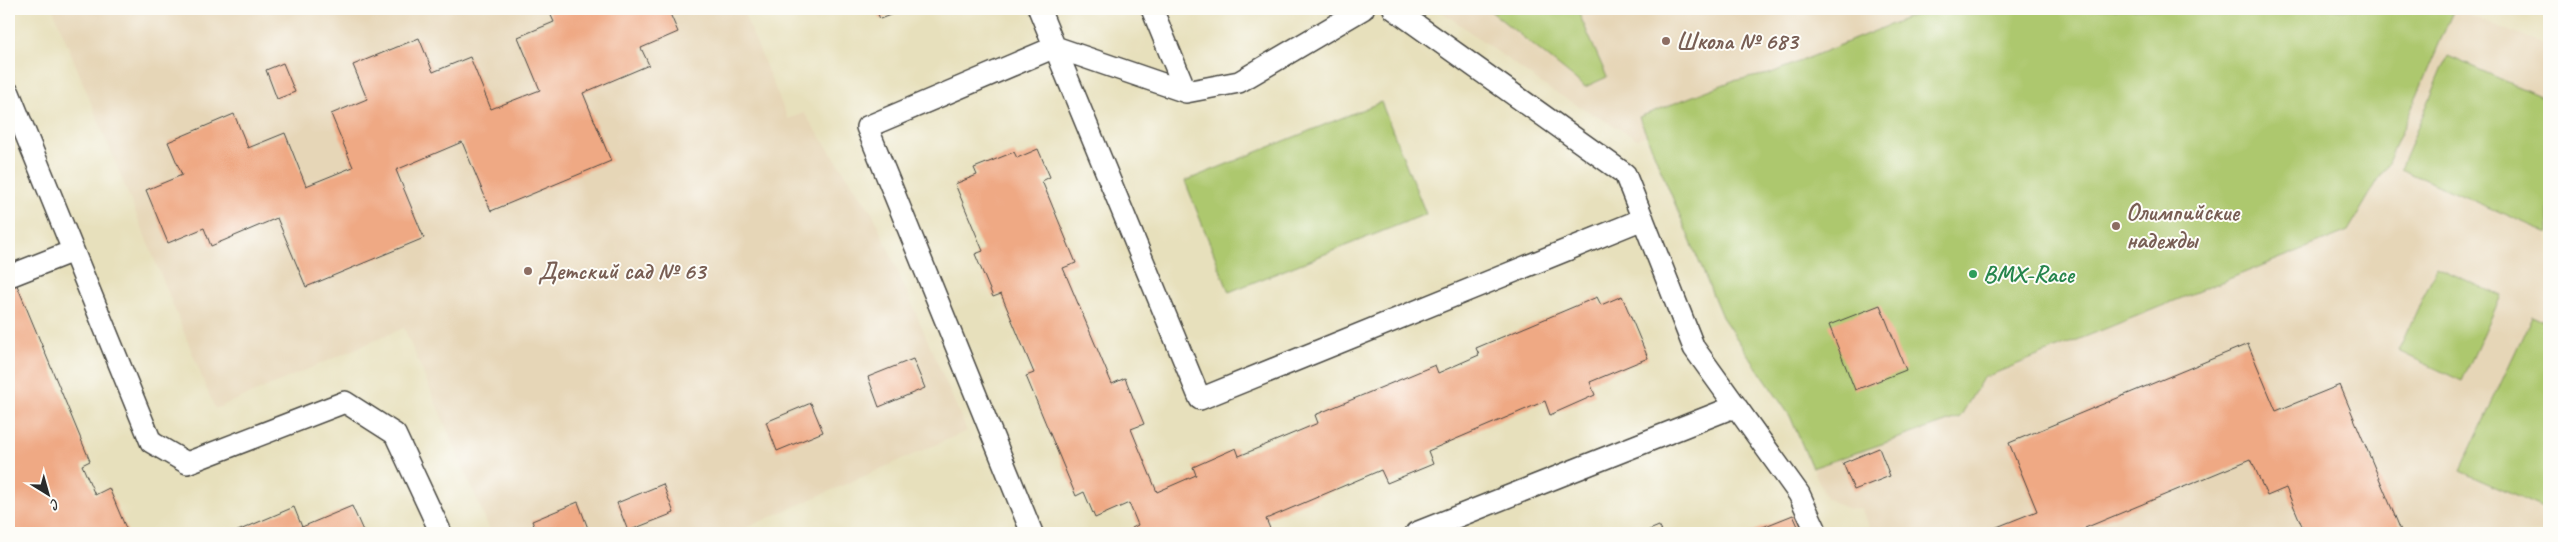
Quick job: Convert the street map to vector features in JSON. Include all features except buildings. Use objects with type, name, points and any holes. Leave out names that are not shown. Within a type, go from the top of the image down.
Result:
[{"type":"lane","points":[[1038,9],[1200,399],[1643,219]]},
{"type":"lane","points":[[1152,9],[1186,92]]},
{"type":"lane","points":[[1032,533],[867,127],[1055,47],[1186,92],[1239,82],[1363,9]]},
{"type":"lane","points":[[1394,9],[1624,174],[1694,348],[1799,494],[1816,533]]},
{"type":"lane","points":[[9,93],[151,442],[187,463],[344,402],[395,434],[441,533]]},
{"type":"lane","points":[[12,275],[74,251]]},
{"type":"lane","points":[[1416,533],[1736,406]]},
{"type":"shaded area","name":"Детский сад № 63","points":[[53,9],[742,9],[788,119],[804,113],[873,214],[967,431],[734,533],[491,533],[404,328],[215,409]]},
{"type":"shaded area","name":"Олимпийские надежды","points":[[1438,9],[2455,9],[2549,47],[2549,533],[1872,533],[1861,508],[1850,510],[1826,498],[1790,416],[1722,317],[1646,135],[1637,139],[1549,89]]},
{"type":"green space","points":[[1488,9],[1577,9],[1607,77],[1585,87]]},
{"type":"green space","name":"BMX-Race","points":[[1929,9],[2454,9],[2387,165],[2348,231],[1983,378],[1960,417],[1812,468],[1790,416],[1722,317],[1639,117],[1732,81],[1769,74]]},
{"type":"green space","points":[[2448,56],[2549,100],[2549,233],[2400,169]]},
{"type":"green space","points":[[1381,102],[1426,214],[1229,292],[1185,181]]},
{"type":"green space","points":[[2437,267],[2501,296],[2462,381],[2398,351]]},
{"type":"green space","points":[[2532,316],[2549,324],[2549,504],[2547,510],[2460,471]]},
{"type":"place","name":"Школа № 683","points":[[1666,41]]},
{"type":"place","name":"Олимпийские надежды","points":[[2116,226]]},
{"type":"place","name":"Детский сад № 63","points":[[528,271]]},
{"type":"place","name":"BMX-Race","points":[[1973,274]]}]
